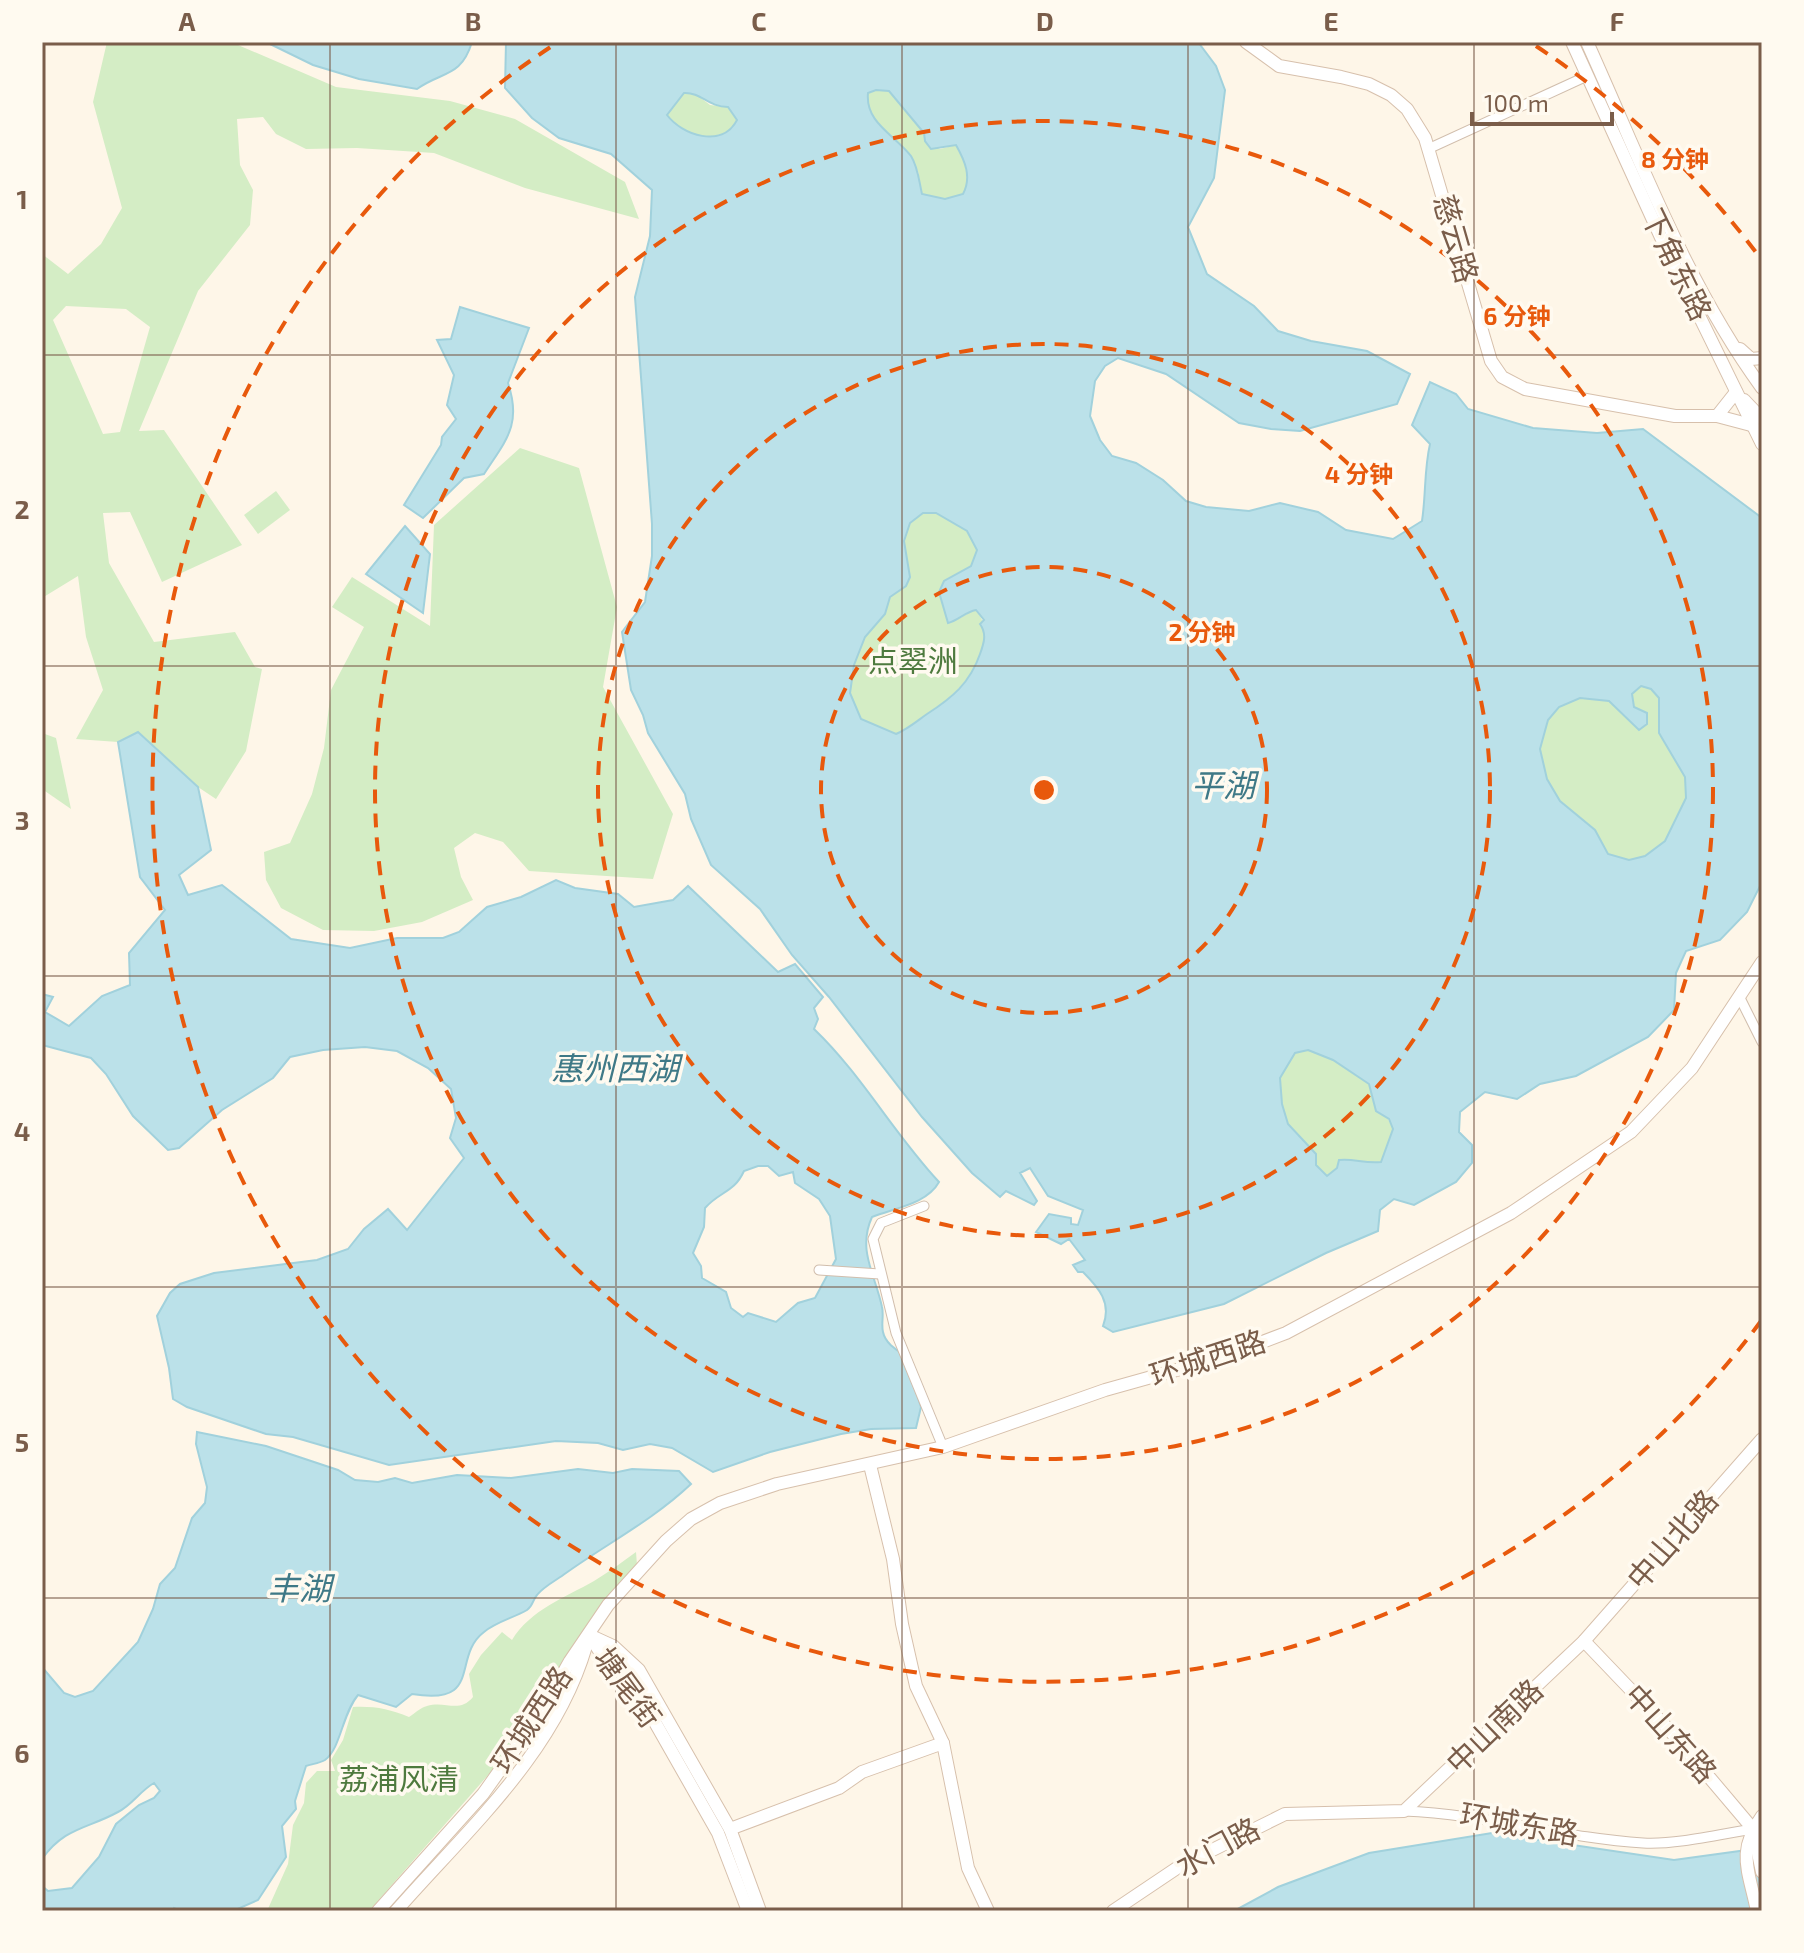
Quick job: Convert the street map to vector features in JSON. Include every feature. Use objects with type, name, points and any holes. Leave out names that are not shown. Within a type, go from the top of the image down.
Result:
[{"type":"street","name":"慈云路","points":[[1246,42],[1279,66],[1369,84],[1391,95],[1407,109],[1425,138],[1491,361],[1502,377],[1525,389],[1645,411],[1757,422]]},
{"type":"street","name":"下角东路","points":[[1572,42],[1736,392],[1757,422]]},
{"type":"street","name":"下角东路","points":[[1587,42],[1675,238],[1723,333]]},
{"type":"street","points":[[1428,149],[1587,76]]},
{"type":"street","points":[[1723,333],[1751,359],[1762,358]]},
{"type":"street","points":[[1723,333],[1762,388]]},
{"type":"street","points":[[1717,416],[1736,392]]},
{"type":"street","points":[[1757,422],[1762,444]]},
{"type":"street","name":"环城西路","points":[[378,1911],[483,1794],[542,1711],[608,1605],[666,1541],[691,1519],[720,1503],[777,1484],[943,1447],[1105,1390],[1223,1357],[1286,1333],[1511,1213],[1631,1132],[1692,1068],[1762,962]]},
{"type":"street","points":[[1739,996],[1762,1042]]},
{"type":"street","points":[[924,1206],[881,1223],[873,1239],[896,1333],[943,1447]]},
{"type":"street","points":[[819,1270],[880,1274]]},
{"type":"street","name":"中山北路","points":[[1584,1641],[1762,1439]]},
{"type":"street","points":[[870,1465],[893,1559],[902,1624],[916,1686],[943,1743],[968,1868],[988,1911]]},
{"type":"street","name":"环城西路","points":[[397,1910],[503,1792],[531,1756],[579,1670],[589,1635]]},
{"type":"street","name":"塘尾街","points":[[589,1635],[613,1646],[639,1670],[730,1829],[760,1911]]},
{"type":"street","name":"塘尾街","points":[[589,1635],[602,1655],[626,1676],[648,1710],[718,1833],[748,1911]]},
{"type":"street","name":"中山南路","points":[[1404,1811],[1584,1641]]},
{"type":"street","name":"中山东路","points":[[1584,1641],[1758,1828]]},
{"type":"street","points":[[730,1829],[839,1788],[862,1772],[943,1743]]},
{"type":"street","name":"环城东路","points":[[1285,1814],[1443,1812],[1594,1838],[1647,1843],[1758,1828]]},
{"type":"street","name":"水门路","points":[[1113,1911],[1180,1866],[1285,1814]]},
{"type":"street","points":[[1757,1911],[1752,1854],[1762,1816]]},
{"type":"street","points":[[1752,1854],[1762,1872]]},
{"type":"green space","points":[[107,42],[231,42],[336,87],[450,101],[515,119],[625,182],[639,219],[525,188],[434,153],[357,148],[306,149],[276,134],[263,117],[237,119],[240,165],[253,190],[250,225],[198,291],[139,431],[164,430],[242,545],[162,582],[130,512],[103,513],[109,563],[154,642],[235,632],[255,667],[262,669],[246,751],[216,799],[198,787],[138,732],[118,742],[76,739],[103,690],[86,637],[78,576],[42,598],[42,254],[68,274],[101,244],[122,208],[93,102]],"holes":[[[66,306],[126,309],[150,327],[120,432],[103,434],[53,320]]]},
{"type":"green space","points":[[889,91],[925,133],[925,141],[940,149],[956,145],[967,175],[963,194],[945,199],[922,194],[918,171],[896,140],[876,122],[867,106],[868,93]]},
{"type":"green space","points":[[693,92],[710,105],[728,107],[737,120],[730,129],[722,134],[702,136],[682,128],[666,115],[684,93]]},
{"type":"green space","points":[[520,448],[579,468],[617,607],[603,687],[673,814],[653,879],[529,871],[503,842],[475,833],[454,848],[461,877],[473,900],[422,922],[374,931],[323,930],[281,908],[266,880],[264,852],[290,843],[312,794],[324,748],[331,690],[364,627],[332,607],[352,577],[430,626],[434,525]]},
{"type":"green space","points":[[276,491],[290,510],[258,534],[244,515]]},
{"type":"green space","name":"点翠洲","points":[[923,513],[936,513],[967,531],[977,550],[971,567],[944,581],[939,592],[948,623],[976,610],[985,628],[984,647],[976,665],[947,700],[896,734],[861,719],[850,693],[854,665],[865,637],[885,614],[890,597],[906,586],[910,577],[904,541],[910,523]]},
{"type":"green space","points":[[1641,685],[1651,689],[1659,698],[1659,733],[1685,777],[1686,798],[1665,841],[1645,856],[1629,860],[1608,854],[1595,830],[1560,801],[1547,779],[1540,749],[1548,720],[1559,707],[1580,697],[1609,701],[1639,730],[1632,694]]},
{"type":"green space","points":[[42,733],[56,738],[71,809],[42,789]]},
{"type":"green space","points":[[1308,1050],[1333,1060],[1369,1084],[1373,1097],[1393,1129],[1381,1162],[1364,1164],[1347,1159],[1328,1176],[1316,1165],[1315,1154],[1288,1124],[1282,1104],[1280,1078],[1295,1053]]},
{"type":"green space","name":"荔浦风清","points":[[636,1552],[637,1565],[576,1643],[496,1766],[369,1911],[267,1911],[288,1864],[293,1825],[304,1803],[306,1783],[317,1771],[335,1771],[331,1760],[343,1740],[353,1707],[382,1709],[409,1717],[427,1706],[457,1706],[468,1702],[473,1697],[469,1674],[502,1632],[512,1640],[538,1612],[600,1578]]},
{"type":"water","points":[[266,42],[472,42],[468,54],[456,68],[417,89],[359,79],[313,65]]},
{"type":"water","name":"平湖","points":[[506,42],[1198,42],[1216,66],[1225,90],[1214,178],[1188,227],[1207,274],[1254,306],[1278,331],[1311,341],[1367,351],[1410,374],[1397,404],[1300,431],[1239,423],[1166,374],[1118,358],[1105,366],[1095,381],[1090,416],[1100,440],[1112,456],[1136,463],[1163,480],[1186,501],[1206,507],[1249,511],[1280,503],[1318,512],[1346,530],[1393,539],[1422,521],[1430,444],[1412,425],[1430,382],[1456,394],[1468,409],[1533,428],[1597,433],[1643,429],[1762,518],[1762,882],[1747,912],[1720,940],[1686,951],[1676,973],[1674,1010],[1648,1037],[1576,1076],[1540,1084],[1517,1099],[1485,1092],[1460,1112],[1459,1132],[1472,1145],[1472,1163],[1456,1182],[1414,1205],[1394,1199],[1380,1210],[1378,1231],[1224,1304],[1113,1332],[1103,1326],[1106,1310],[1102,1296],[1089,1278],[1073,1265],[1085,1260],[1069,1239],[1061,1244],[1036,1232],[1049,1214],[1071,1218],[1071,1224],[1078,1225],[1083,1210],[1048,1196],[1030,1168],[1020,1173],[1037,1201],[1034,1205],[1006,1191],[1000,1197],[972,1173],[922,1117],[829,997],[792,955],[760,909],[711,865],[691,819],[685,794],[648,733],[631,690],[622,632],[645,602],[652,556],[635,297],[650,236],[652,190],[611,154],[559,138],[532,118],[505,88]],"holes":[[[889,91],[924,133],[931,149],[956,145],[966,169],[967,181],[963,194],[945,199],[922,194],[911,156],[876,121],[868,103],[868,93]],[[684,93],[690,93],[715,105],[728,107],[737,120],[722,134],[702,136],[682,128],[667,115]],[[923,513],[936,513],[967,531],[977,550],[971,566],[944,581],[939,592],[948,623],[976,610],[984,620],[980,624],[984,639],[976,664],[959,689],[896,734],[861,719],[850,693],[854,665],[865,637],[885,614],[890,597],[906,586],[910,577],[904,541],[910,523]],[[1641,686],[1651,689],[1659,698],[1659,733],[1685,777],[1686,798],[1665,841],[1645,856],[1629,860],[1608,854],[1595,830],[1560,801],[1547,779],[1540,749],[1548,720],[1559,707],[1580,698],[1609,701],[1639,730],[1647,724],[1647,713],[1634,707],[1632,694]],[[1308,1050],[1333,1060],[1369,1084],[1376,1111],[1389,1119],[1393,1129],[1381,1162],[1339,1160],[1337,1168],[1327,1176],[1316,1165],[1316,1154],[1288,1124],[1282,1104],[1280,1078],[1295,1053]]]},
{"type":"water","points":[[460,307],[529,328],[508,383],[513,410],[510,432],[505,441],[484,474],[464,478],[423,518],[404,505],[441,445],[442,437],[456,419],[447,405],[454,375],[437,340],[451,339]]},
{"type":"water","points":[[405,526],[430,554],[423,613],[366,574]]},
{"type":"water","name":"惠州西湖","points":[[138,732],[198,787],[211,850],[179,875],[188,895],[222,885],[291,939],[350,948],[397,938],[443,938],[459,932],[487,907],[521,897],[556,880],[575,888],[618,894],[634,907],[673,900],[688,886],[778,972],[795,964],[823,997],[814,1008],[818,1019],[814,1029],[939,1182],[918,1200],[872,1217],[866,1240],[882,1307],[884,1336],[904,1354],[921,1407],[916,1428],[871,1429],[841,1434],[770,1452],[713,1472],[672,1448],[650,1444],[623,1450],[598,1443],[556,1441],[389,1465],[293,1437],[266,1434],[187,1407],[173,1399],[157,1316],[170,1293],[180,1284],[214,1273],[317,1260],[348,1249],[364,1229],[388,1209],[407,1230],[464,1158],[450,1138],[456,1118],[451,1089],[428,1068],[397,1051],[365,1047],[323,1050],[290,1057],[273,1078],[222,1110],[179,1148],[168,1150],[133,1116],[106,1074],[91,1058],[42,1045],[42,994],[53,997],[45,1012],[69,1026],[102,996],[130,985],[129,953],[165,910],[140,877],[118,742]],"holes":[[[768,1166],[779,1176],[793,1172],[795,1183],[819,1199],[830,1216],[836,1259],[815,1298],[798,1303],[776,1322],[748,1313],[743,1317],[731,1308],[726,1292],[702,1278],[701,1266],[693,1253],[704,1227],[705,1208],[736,1184],[744,1171]]]},
{"type":"water","name":"丰湖","points":[[197,1432],[266,1446],[338,1470],[355,1480],[378,1482],[395,1478],[412,1483],[457,1475],[511,1478],[578,1469],[613,1473],[632,1469],[679,1471],[691,1484],[646,1520],[547,1586],[527,1610],[484,1632],[474,1642],[458,1686],[449,1693],[434,1696],[412,1694],[396,1707],[358,1695],[330,1755],[323,1761],[306,1766],[295,1801],[296,1809],[282,1826],[286,1857],[258,1900],[233,1911],[180,1911],[174,1908],[172,1911],[42,1911],[42,1886],[48,1891],[72,1888],[99,1857],[116,1824],[160,1791],[154,1783],[123,1809],[59,1841],[42,1859],[42,1667],[64,1693],[75,1697],[93,1691],[138,1642],[160,1584],[175,1568],[192,1518],[205,1503],[207,1487],[196,1444]]},
{"type":"water","points":[[1492,1833],[1674,1860],[1762,1848],[1762,1911],[1234,1911],[1278,1887],[1369,1853]]}]
